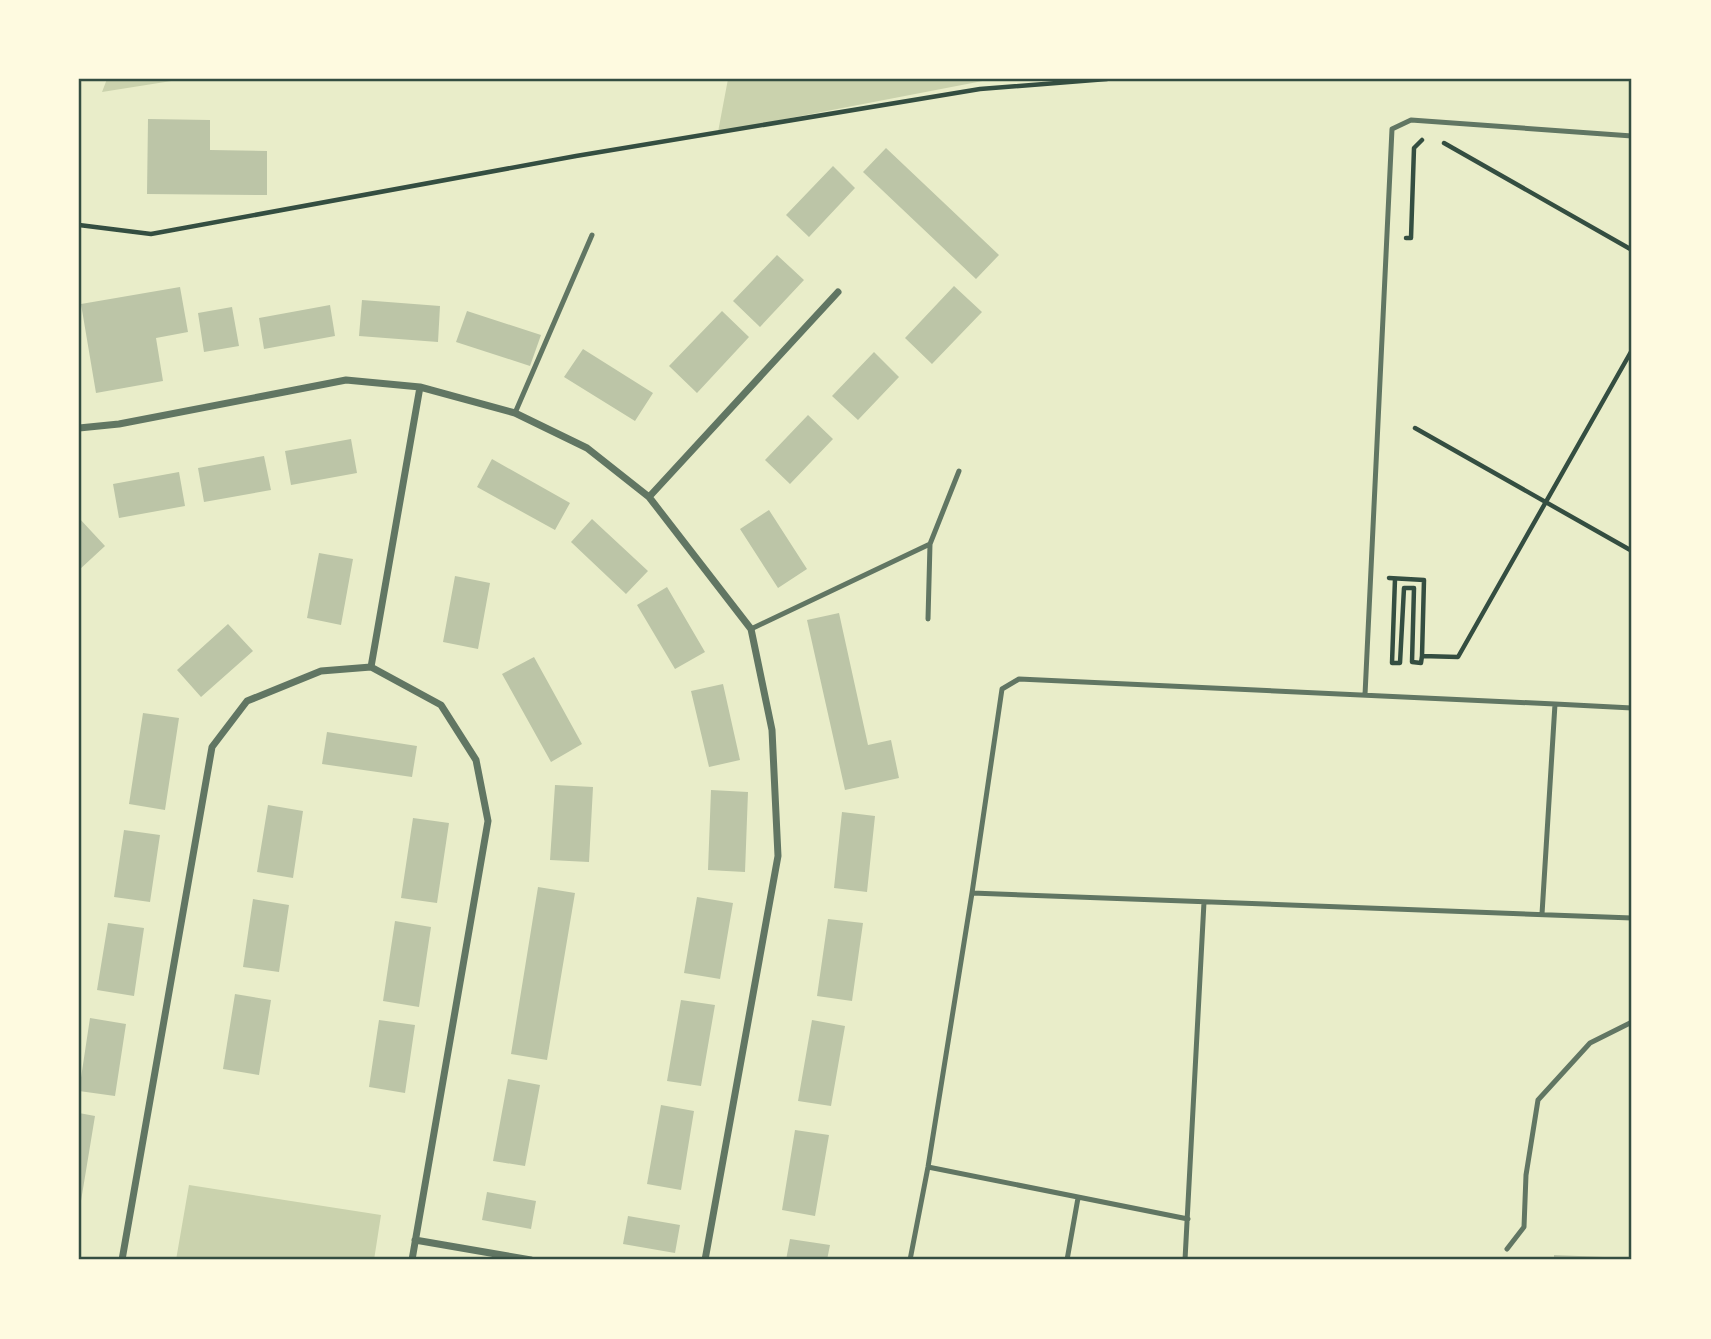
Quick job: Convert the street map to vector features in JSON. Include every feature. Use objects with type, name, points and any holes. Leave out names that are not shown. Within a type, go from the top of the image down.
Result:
[{"type":"street","points":[[649,498],[838,292]]},
{"type":"street","points":[[79,428],[119,424],[346,380],[420,387],[515,413],[587,448],[649,498],[751,629],[772,730],[778,856],[705,1260]]},
{"type":"street","points":[[371,667],[420,387]]},
{"type":"street","points":[[122,1260],[212,747],[247,701],[321,670],[371,667],[441,705],[476,760],[488,821],[412,1260]]},
{"type":"street","points":[[415,1240],[531,1260]]},
{"type":"lane","points":[[1365,695],[1392,130],[1410,120],[1632,136]]},
{"type":"lane","points":[[515,413],[592,235]]},
{"type":"lane","points":[[928,619],[930,544],[959,471]]},
{"type":"lane","points":[[751,629],[930,544]]},
{"type":"lane","points":[[910,1260],[928,1167],[1002,689],[1019,679],[1632,708]]},
{"type":"lane","points":[[1542,914],[1555,704]]},
{"type":"lane","points":[[972,893],[1632,918]]},
{"type":"lane","points":[[1185,1260],[1204,902]]},
{"type":"lane","points":[[1507,1249],[1524,1227],[1526,1175],[1538,1100],[1590,1043],[1632,1022]]},
{"type":"lane","points":[[928,1167],[1188,1219]]},
{"type":"lane","points":[[1067,1260],[1078,1198]]},
{"type":"path","points":[[79,225],[151,234],[576,156],[981,89],[1107,79]]},
{"type":"path","points":[[1387,238],[1411,238],[1414,148],[1422,140],[1444,143],[1632,250]]},
{"type":"path","points":[[1422,656],[1458,657],[1632,350]]},
{"type":"path","points":[[1415,428],[1632,551]]},
{"type":"path","points":[[1396,579],[1424,580],[1422,656],[1421,663],[1412,662],[1414,588],[1404,588],[1400,663],[1392,663],[1396,579]]},
{"type":"green space","points":[[107,79],[184,79],[102,92]]},
{"type":"green space","points":[[728,79],[993,79],[718,132]]},
{"type":"green space","points":[[189,1185],[381,1215],[374,1260],[176,1260]]},
{"type":"building","points":[[148,119],[210,120],[210,150],[267,151],[267,195],[147,194]]},
{"type":"building","points":[[886,148],[999,255],[976,279],[863,172]]},
{"type":"building","points":[[833,166],[855,188],[809,237],[786,215]]},
{"type":"building","points":[[777,255],[804,280],[760,327],[733,301]]},
{"type":"building","points":[[954,286],[982,312],[932,364],[905,338]]},
{"type":"building","points":[[180,287],[188,332],[156,338],[163,381],[96,393],[81,304]]},
{"type":"building","points":[[362,300],[440,306],[438,342],[359,336]]},
{"type":"building","points":[[330,305],[335,336],[264,349],[259,318]]},
{"type":"building","points":[[232,307],[239,346],[204,352],[198,313]]},
{"type":"building","points":[[467,311],[541,335],[530,366],[456,342]]},
{"type":"building","points":[[722,311],[749,337],[697,393],[669,366]]},
{"type":"building","points":[[583,349],[653,393],[635,421],[564,377]]},
{"type":"building","points":[[874,352],[899,377],[858,420],[832,396]]},
{"type":"building","points":[[808,415],[833,439],[790,484],[765,460]]},
{"type":"building","points":[[351,439],[357,473],[291,485],[285,451]]},
{"type":"building","points":[[264,456],[271,490],[204,502],[198,468]]},
{"type":"building","points":[[492,459],[570,503],[555,530],[477,487]]},
{"type":"building","points":[[179,472],[185,506],[119,518],[113,484]]},
{"type":"building","points":[[769,510],[807,569],[778,588],[740,529]]},
{"type":"building","points":[[79,518],[105,546],[79,570]]},
{"type":"building","points":[[592,519],[648,571],[626,594],[571,542]]},
{"type":"building","points":[[319,553],[353,559],[341,625],[307,618]]},
{"type":"building","points":[[455,576],[490,583],[478,649],[443,642]]},
{"type":"building","points":[[667,587],[705,652],[675,669],[637,605]]},
{"type":"building","points":[[839,613],[868,745],[891,740],[899,778],[845,790],[807,620]]},
{"type":"building","points":[[228,624],[253,651],[201,697],[177,670]]},
{"type":"building","points":[[534,657],[582,744],[551,762],[502,674]]},
{"type":"building","points":[[723,684],[740,760],[709,767],[691,691]]},
{"type":"building","points":[[143,713],[179,718],[165,810],[129,804]]},
{"type":"building","points":[[327,732],[417,746],[412,777],[322,764]]},
{"type":"building","points":[[555,785],[593,787],[589,862],[550,860]]},
{"type":"building","points":[[711,790],[748,792],[745,872],[708,870]]},
{"type":"building","points":[[268,805],[303,811],[293,878],[257,872]]},
{"type":"building","points":[[842,812],[875,816],[867,892],[834,888]]},
{"type":"building","points":[[413,818],[449,823],[437,903],[401,898]]},
{"type":"building","points":[[124,830],[160,835],[150,902],[114,897]]},
{"type":"building","points":[[538,887],[575,893],[547,1060],[511,1054]]},
{"type":"building","points":[[697,897],[733,903],[720,979],[684,973]]},
{"type":"building","points":[[253,899],[289,905],[279,972],[243,967]]},
{"type":"building","points":[[828,919],[863,923],[852,1001],[817,996]]},
{"type":"building","points":[[395,921],[431,927],[419,1007],[383,1001]]},
{"type":"building","points":[[108,923],[144,928],[134,996],[97,990]]},
{"type":"building","points":[[235,994],[271,1000],[259,1075],[223,1069]]},
{"type":"building","points":[[681,1000],[715,1005],[701,1086],[667,1081]]},
{"type":"building","points":[[90,1018],[126,1024],[115,1096],[79,1091]]},
{"type":"building","points":[[379,1020],[415,1025],[405,1093],[369,1087]]},
{"type":"building","points":[[812,1020],[845,1026],[831,1106],[798,1101]]},
{"type":"building","points":[[508,1079],[540,1085],[525,1166],[493,1161]]},
{"type":"building","points":[[661,1105],[694,1111],[681,1190],[647,1184]]},
{"type":"building","points":[[79,1113],[95,1116],[80,1207],[79,1207]]},
{"type":"building","points":[[795,1130],[829,1135],[815,1216],[782,1210]]},
{"type":"building","points":[[487,1192],[536,1201],[531,1229],[482,1220]]},
{"type":"building","points":[[628,1216],[680,1225],[675,1253],[623,1244]]},
{"type":"building","points":[[790,1239],[830,1245],[827,1260],[786,1260]]},
{"type":"building","points":[[1554,1255],[1629,1258],[1629,1260],[1554,1260]]}]
